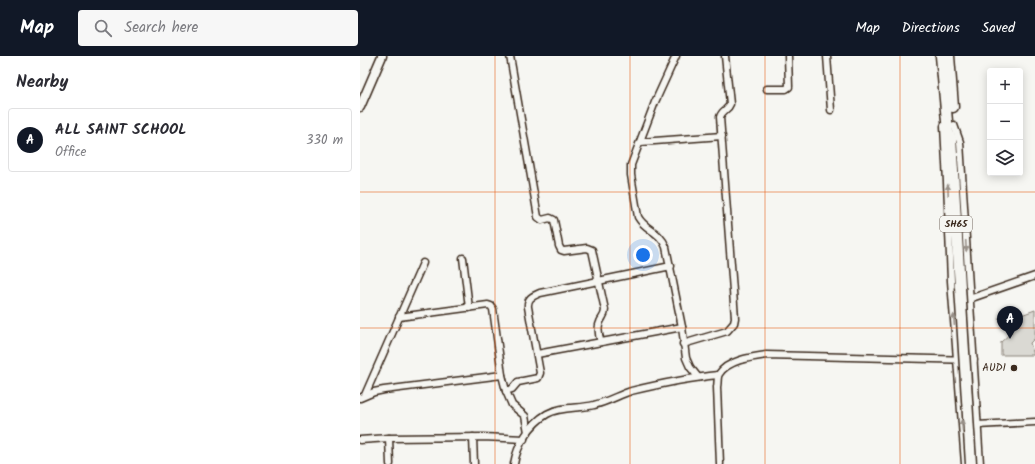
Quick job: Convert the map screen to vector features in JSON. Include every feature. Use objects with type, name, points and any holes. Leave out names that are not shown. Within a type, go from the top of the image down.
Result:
[{"type":"main road","name":"SH65","points":[[942,56],[950,121]]},
{"type":"main road","name":"SH65","points":[[949,56],[950,121],[948,132],[951,138],[971,464]]},
{"type":"street","points":[[360,107],[382,56]]},
{"type":"street","points":[[510,56],[538,217],[542,220],[550,218],[554,220],[561,250],[564,251],[587,248],[592,250],[605,314],[598,328],[601,342]]},
{"type":"street","points":[[676,56],[655,102],[631,165],[631,175],[636,209],[641,222],[663,239],[666,247],[682,327],[686,358],[690,367],[698,377]]},
{"type":"street","points":[[683,344],[727,331],[734,323],[720,117],[730,104],[725,56]]},
{"type":"street","points":[[767,89],[786,89],[789,87],[788,56]]},
{"type":"street","points":[[828,56],[831,110]]},
{"type":"street","points":[[965,464],[956,359],[951,281],[948,182],[944,138],[944,126],[950,121],[960,142],[980,464]]},
{"type":"street","points":[[641,142],[722,136]]},
{"type":"street","points":[[463,258],[469,308]]},
{"type":"street","points":[[363,397],[423,263]]},
{"type":"street","points":[[506,391],[512,389],[518,382],[538,378],[540,373],[527,302],[530,298],[540,293],[671,266]]},
{"type":"street","points":[[969,298],[1035,276]]},
{"type":"street","points":[[399,317],[491,306],[506,391],[512,405],[525,416],[528,432]]},
{"type":"street","points":[[537,354],[682,327]]},
{"type":"street","points":[[514,464],[515,457],[528,432],[537,421],[547,414],[558,410],[593,406],[631,392],[698,377],[718,375],[726,367],[747,357],[766,355],[974,360]]},
{"type":"street","points":[[363,397],[384,390],[502,375]]},
{"type":"street","points":[[718,375],[717,387],[720,464]]},
{"type":"street","points":[[977,425],[1035,422]]},
{"type":"street","points":[[360,440],[389,438],[473,437],[524,439]]},
{"type":"street","points":[[473,437],[474,464]]},
{"type":"street","points":[[389,438],[390,464]]},
{"type":"shaded area","points":[[1005,310],[1016,317],[1035,310],[1035,338],[1030,343],[1034,355],[1001,355],[1001,342],[1012,332],[998,319]]},
{"type":"place","name":"ALL SAINT SCHOOL","points":[[1010,339]]},
{"type":"place","name":"AUDI","points":[[1014,368]]}]
